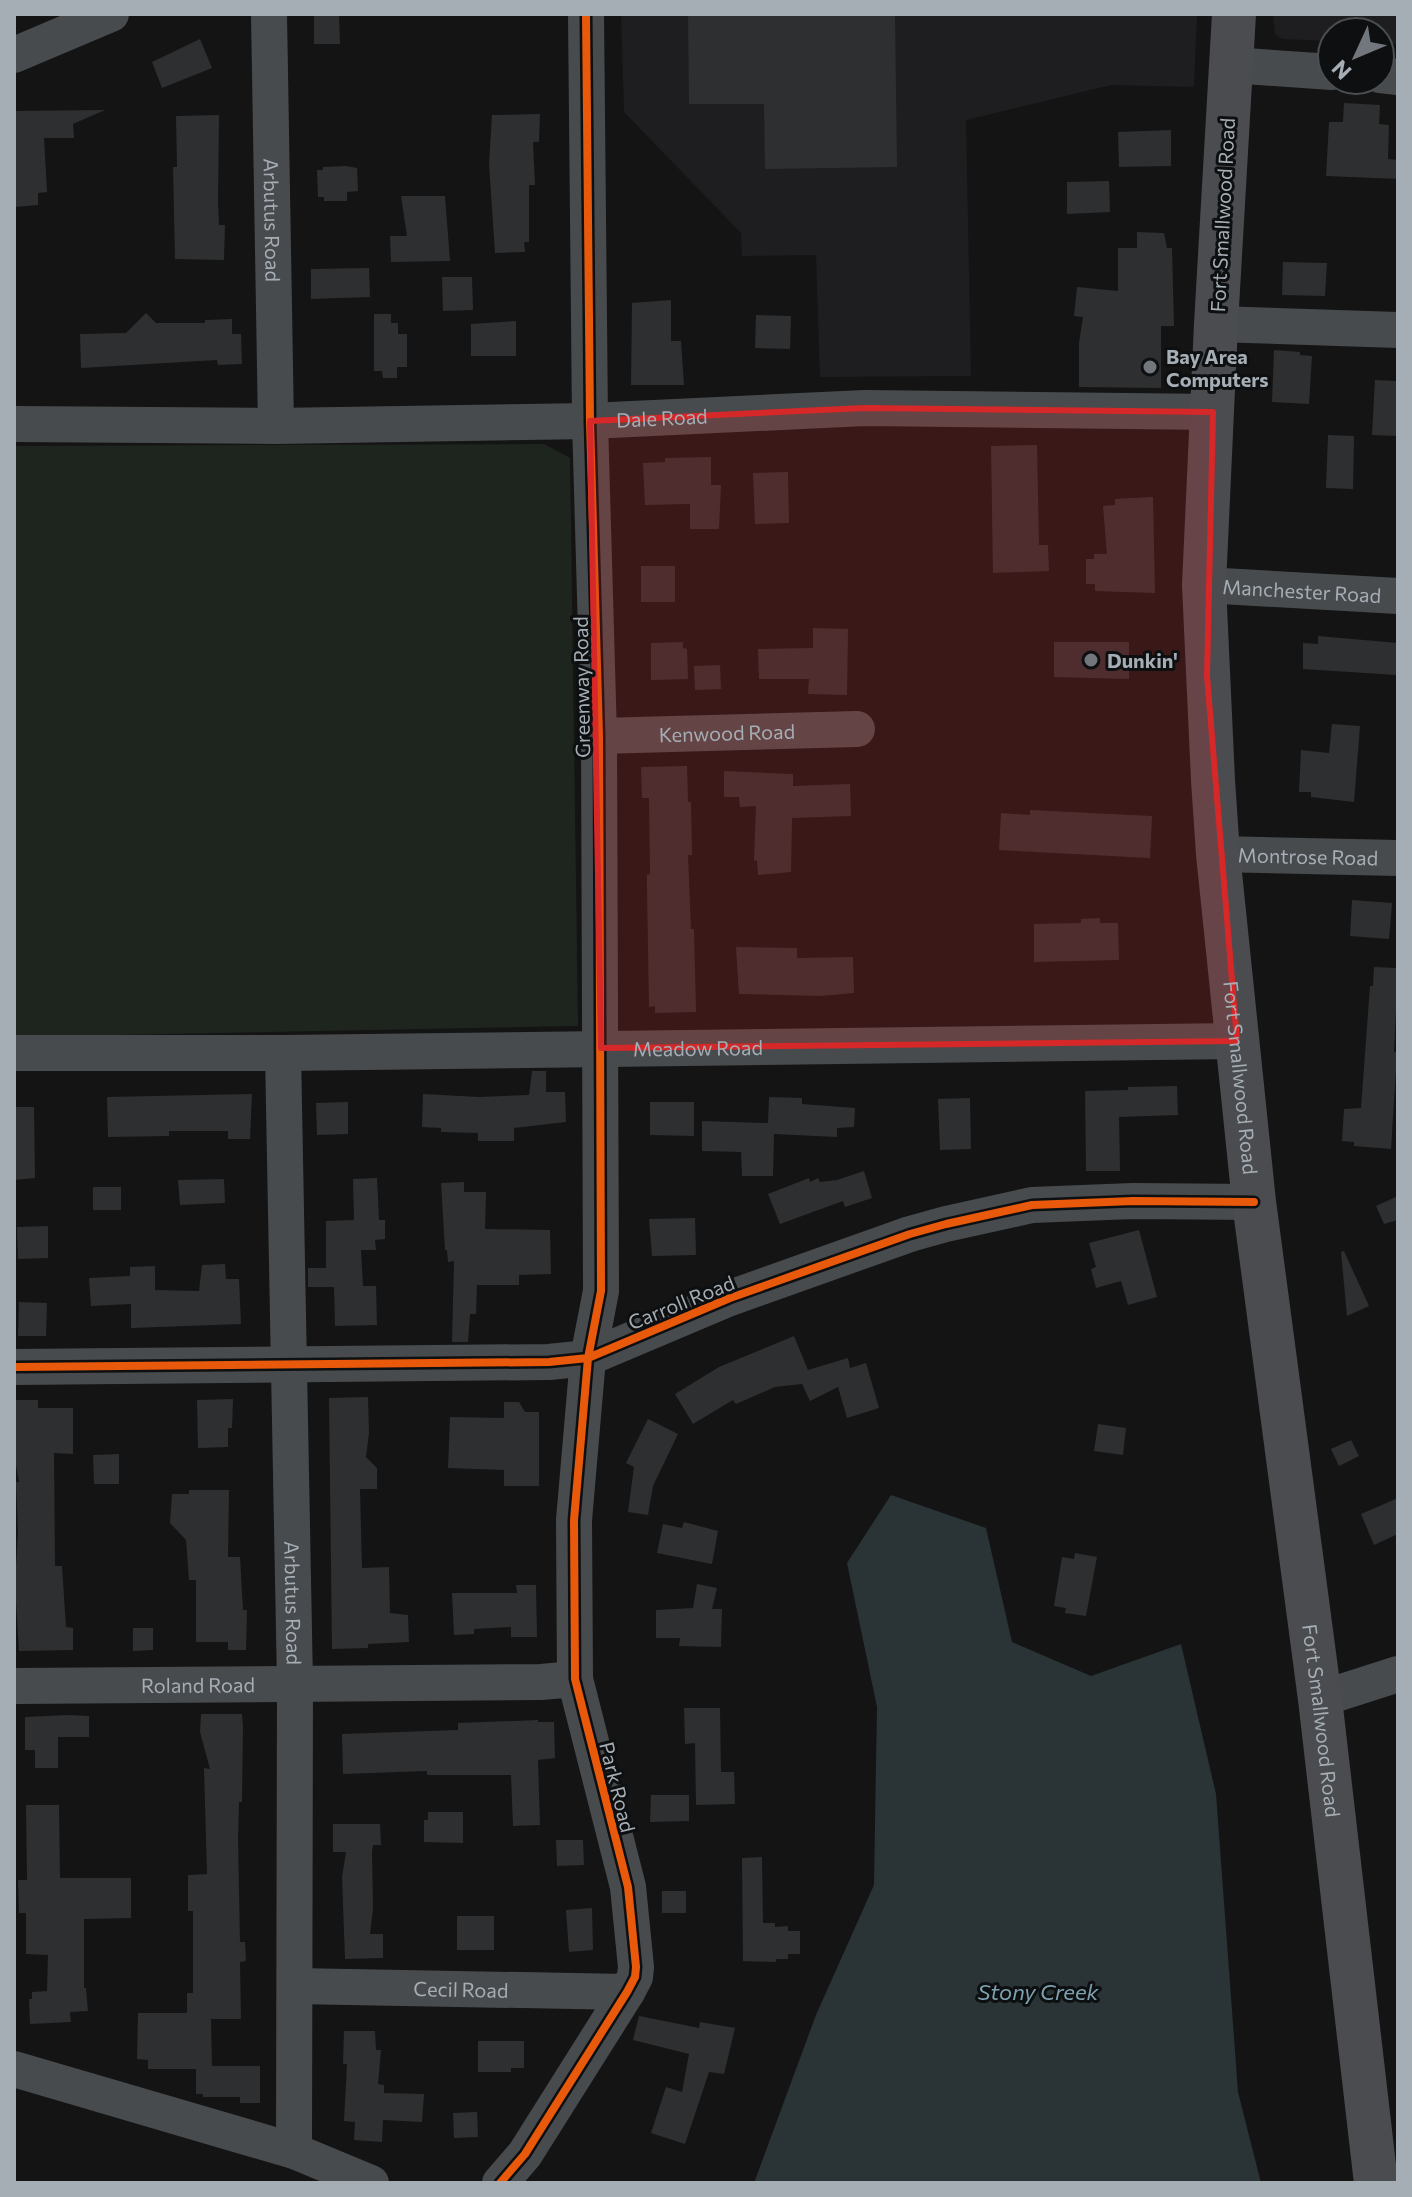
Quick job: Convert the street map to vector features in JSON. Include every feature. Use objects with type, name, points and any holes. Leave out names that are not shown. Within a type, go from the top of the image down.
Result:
[{"type":"main road","name":"Fort Smallwood Road","points":[[1234,14],[1204,585],[1218,854],[1254,1202],[1320,1699],[1376,2183]]},
{"type":"street","points":[[14,55],[111,14]]},
{"type":"street","name":"Arbutus Road","points":[[269,14],[276,426]]},
{"type":"street","name":"Greenway Road","points":[[586,14],[590,421],[599,736],[601,1048],[601,1291],[588,1358]]},
{"type":"street","points":[[1231,65],[1316,71]]},
{"type":"street","points":[[1216,324],[1398,330]]},
{"type":"street","name":"Dale Road","points":[[14,424],[276,426],[590,421],[865,408],[1213,412]]},
{"type":"street","name":"Manchester Road","points":[[1204,585],[1398,596]]},
{"type":"street","name":"Kenwood Road","points":[[599,736],[857,729]]},
{"type":"street","name":"Montrose Road","points":[[1218,854],[1398,858]]},
{"type":"street","name":"Meadow Road","points":[[14,1053],[283,1053],[1237,1041]]},
{"type":"street","name":"Arbutus Road","points":[[283,1053],[295,1684],[294,2151]]},
{"type":"street","name":"Carroll Road","points":[[14,1367],[549,1362],[588,1358],[730,1298],[946,1224],[1032,1205],[1133,1201],[1254,1202]]},
{"type":"street","name":"Park Road","points":[[500,2183],[525,2154],[635,1977],[628,1887],[575,1679],[574,1520],[588,1358]]},
{"type":"street","points":[[1320,1699],[1398,1674]]},
{"type":"street","name":"Roland Road","points":[[14,1686],[541,1682],[575,1679]]},
{"type":"street","name":"Cecil Road","points":[[295,1986],[627,1992]]},
{"type":"street","points":[[14,2069],[294,2151],[371,2183]]},
{"type":"highlighted area","points":[[865,408],[1213,412],[1207,676],[1237,1041],[601,1048],[590,421]]},
{"type":"shaded area","points":[[621,14],[1197,14],[1194,87],[1111,85],[966,120],[971,376],[820,377],[816,255],[742,256],[741,233],[624,112]]},
{"type":"shaded area","points":[[1273,14],[1398,14],[1398,44],[1396,16],[1316,16],[1316,40],[1282,39],[1275,34]]},
{"type":"shaded area","points":[[544,444],[570,458],[578,1026],[14,1037],[14,446]]},
{"type":"water","name":"Stony Creek","points":[[891,1495],[986,1528],[1012,1642],[1091,1676],[1181,1644],[1216,1794],[1238,2092],[1261,2183],[754,2183],[816,2015],[874,1885],[877,1707],[847,1563]]},
{"type":"building","points":[[314,14],[339,14],[340,44],[314,44]]},
{"type":"building","points":[[688,14],[895,14],[897,167],[765,169],[764,104],[689,104]]},
{"type":"building","points":[[200,39],[212,68],[162,88],[152,62]]},
{"type":"building","points":[[1344,103],[1380,105],[1379,124],[1389,125],[1388,159],[1398,160],[1398,179],[1326,176],[1329,122],[1343,122]]},
{"type":"building","points":[[105,110],[73,124],[74,138],[44,138],[47,192],[38,193],[38,205],[14,207],[14,111]]},
{"type":"building","points":[[540,114],[539,142],[533,142],[535,185],[529,185],[529,242],[524,242],[525,252],[495,253],[489,164],[492,115]]},
{"type":"building","points":[[219,115],[218,203],[219,225],[225,225],[224,260],[175,259],[173,167],[177,167],[176,116]]},
{"type":"building","points":[[1171,130],[1171,166],[1119,167],[1118,132]]},
{"type":"building","points":[[346,166],[357,168],[358,191],[347,192],[347,201],[324,201],[324,197],[318,197],[317,170]]},
{"type":"building","points":[[1109,181],[1110,212],[1067,214],[1067,182]]},
{"type":"building","points":[[401,196],[445,196],[450,261],[391,262],[390,236],[407,236]]},
{"type":"building","points":[[1137,232],[1164,233],[1167,248],[1172,248],[1174,326],[1161,326],[1161,388],[1079,387],[1079,343],[1083,317],[1074,316],[1077,287],[1118,291],[1118,248],[1137,248]]},
{"type":"building","points":[[1283,262],[1327,263],[1325,296],[1282,295]]},
{"type":"building","points":[[369,268],[370,297],[311,299],[311,269]]},
{"type":"building","points":[[442,277],[472,277],[473,310],[443,311]]},
{"type":"building","points":[[671,300],[671,341],[681,341],[684,385],[631,385],[632,303]]},
{"type":"building","points":[[146,313],[156,323],[205,323],[205,320],[232,319],[232,334],[241,334],[242,364],[218,365],[217,360],[81,368],[80,334],[126,333]]},
{"type":"building","points":[[374,314],[391,314],[391,323],[398,323],[398,334],[407,334],[407,367],[397,367],[397,378],[383,378],[382,371],[374,371]]},
{"type":"building","points":[[756,315],[791,316],[790,349],[755,348]]},
{"type":"building","points":[[516,321],[516,356],[471,356],[471,324]]},
{"type":"building","points":[[1274,350],[1312,356],[1309,404],[1272,402]]},
{"type":"building","points":[[1375,380],[1397,381],[1398,436],[1372,435]]},
{"type":"building","points":[[1328,435],[1354,436],[1353,489],[1326,488]]},
{"type":"building","points":[[1037,445],[1039,545],[1048,545],[1049,571],[993,573],[991,446]]},
{"type":"building","points":[[711,457],[711,485],[721,485],[719,529],[690,529],[690,504],[645,505],[643,463],[665,462],[665,458]]},
{"type":"building","points":[[788,472],[789,523],[755,524],[753,473]]},
{"type":"building","points":[[1153,497],[1155,593],[1095,591],[1095,584],[1086,584],[1086,559],[1094,559],[1094,554],[1107,554],[1103,506],[1115,505],[1115,499]]},
{"type":"building","points":[[641,566],[675,566],[675,602],[641,602]]},
{"type":"building","points":[[813,628],[848,629],[847,695],[808,694],[809,679],[759,679],[758,649],[813,648]]},
{"type":"building","points":[[1318,636],[1398,643],[1396,675],[1303,669],[1303,643],[1318,644]]},
{"type":"building","points":[[683,642],[683,648],[687,649],[688,679],[651,680],[651,643]]},
{"type":"building","name":"Dunkin'","points":[[1054,642],[1129,642],[1129,679],[1054,677]]},
{"type":"building","points":[[720,665],[721,689],[695,690],[694,666]]},
{"type":"building","points":[[1332,724],[1360,726],[1354,802],[1311,797],[1311,792],[1299,792],[1301,750],[1329,753]]},
{"type":"building","points":[[687,766],[688,802],[691,802],[692,855],[688,855],[696,1012],[655,1013],[655,1006],[649,1007],[649,798],[642,798],[641,767]]},
{"type":"building","points":[[724,771],[793,774],[793,786],[850,784],[851,816],[792,818],[791,872],[758,875],[757,860],[754,861],[756,806],[740,807],[739,797],[724,797]]},
{"type":"building","points":[[1030,810],[1152,816],[1150,858],[999,850],[1001,813],[1030,815]]},
{"type":"building","points":[[1352,900],[1392,903],[1389,939],[1350,936]]},
{"type":"building","points":[[1100,918],[1100,923],[1118,923],[1119,960],[1034,962],[1034,924],[1081,923],[1081,919]]},
{"type":"building","points":[[736,947],[797,948],[797,958],[853,957],[854,993],[820,996],[739,994]]},
{"type":"building","points":[[1374,967],[1398,968],[1391,1149],[1354,1146],[1354,1142],[1342,1141],[1344,1109],[1361,1108]]},
{"type":"building","points":[[532,1071],[546,1071],[546,1092],[565,1092],[566,1122],[514,1128],[514,1141],[478,1141],[478,1133],[441,1132],[441,1128],[422,1127],[423,1094],[479,1097],[529,1095]]},
{"type":"building","points":[[1177,1086],[1178,1115],[1119,1117],[1120,1171],[1086,1171],[1085,1091]]},
{"type":"building","points":[[252,1094],[250,1139],[228,1139],[228,1131],[169,1131],[169,1136],[108,1137],[107,1097]]},
{"type":"building","points":[[769,1097],[802,1098],[802,1104],[855,1108],[854,1127],[837,1128],[837,1137],[774,1134],[773,1176],[742,1176],[741,1152],[702,1151],[702,1121],[768,1123]]},
{"type":"building","points":[[970,1098],[971,1149],[940,1150],[938,1099]]},
{"type":"building","points":[[348,1102],[348,1134],[317,1135],[316,1103]]},
{"type":"building","points":[[650,1102],[694,1102],[694,1136],[650,1135]]},
{"type":"building","points":[[14,1107],[34,1107],[35,1178],[14,1180]]},
{"type":"building","points":[[864,1171],[872,1198],[845,1207],[843,1201],[780,1224],[768,1194],[809,1178],[810,1182],[818,1178],[820,1182],[837,1180]]},
{"type":"building","points":[[377,1178],[379,1220],[385,1220],[385,1239],[375,1240],[376,1250],[361,1250],[363,1286],[376,1286],[377,1325],[335,1326],[334,1287],[308,1287],[308,1268],[326,1268],[326,1221],[354,1220],[353,1179]]},
{"type":"building","points":[[224,1179],[225,1203],[180,1205],[178,1180]]},
{"type":"building","points":[[464,1182],[464,1192],[486,1192],[485,1229],[550,1230],[551,1274],[519,1275],[519,1285],[477,1285],[476,1314],[470,1314],[468,1342],[452,1342],[454,1261],[448,1262],[445,1250],[441,1183]]},
{"type":"building","points":[[93,1187],[121,1187],[121,1210],[93,1210]]},
{"type":"building","points":[[1398,1196],[1398,1220],[1384,1224],[1376,1206]]},
{"type":"building","points":[[695,1218],[696,1255],[652,1256],[649,1219]]},
{"type":"building","points":[[48,1226],[48,1258],[18,1259],[17,1227]]},
{"type":"building","points":[[1139,1230],[1157,1297],[1128,1305],[1121,1281],[1096,1288],[1091,1269],[1096,1267],[1089,1243]]},
{"type":"building","points":[[1344,1251],[1369,1306],[1347,1316],[1341,1252]]},
{"type":"building","points":[[225,1264],[226,1279],[239,1279],[241,1324],[131,1328],[131,1304],[91,1306],[89,1278],[130,1276],[130,1267],[155,1266],[155,1290],[199,1291],[202,1265]]},
{"type":"building","points":[[19,1302],[47,1303],[46,1336],[18,1336]]},
{"type":"building","points":[[794,1336],[808,1370],[848,1358],[850,1368],[866,1363],[879,1408],[847,1418],[838,1387],[810,1401],[802,1384],[775,1387],[736,1404],[733,1400],[693,1424],[675,1394],[719,1367]]},
{"type":"building","points":[[368,1397],[366,1457],[377,1468],[377,1489],[360,1489],[362,1568],[389,1567],[390,1613],[408,1615],[409,1642],[332,1649],[329,1398]]},
{"type":"building","points":[[233,1399],[228,1447],[198,1448],[197,1400]]},
{"type":"building","points":[[14,1400],[38,1400],[38,1408],[73,1408],[73,1454],[54,1453],[55,1566],[62,1566],[66,1627],[73,1628],[73,1650],[19,1651],[14,1568],[18,1531],[16,1482],[19,1482],[14,1454]]},
{"type":"building","points":[[504,1402],[519,1402],[525,1412],[539,1412],[539,1486],[504,1486],[504,1470],[448,1468],[450,1417],[504,1418]]},
{"type":"building","points":[[648,1419],[678,1434],[653,1486],[648,1515],[628,1512],[634,1467],[626,1463]]},
{"type":"building","points":[[1098,1424],[1126,1428],[1123,1455],[1094,1451]]},
{"type":"building","points":[[1351,1440],[1359,1456],[1339,1466],[1331,1449]]},
{"type":"building","points":[[119,1454],[119,1484],[94,1484],[93,1455]]},
{"type":"building","points":[[189,1490],[229,1490],[228,1557],[240,1557],[243,1610],[247,1610],[246,1650],[228,1650],[228,1642],[196,1642],[196,1580],[189,1580],[186,1540],[170,1523],[172,1494],[189,1494]]},
{"type":"building","points":[[1398,1498],[1398,1534],[1374,1545],[1361,1514]]},
{"type":"building","points":[[684,1522],[718,1531],[712,1564],[657,1553],[663,1524],[682,1528]]},
{"type":"building","points":[[1075,1553],[1097,1557],[1086,1616],[1065,1613],[1066,1608],[1054,1606],[1062,1557],[1074,1559]]},
{"type":"building","points":[[697,1584],[717,1588],[712,1609],[722,1609],[721,1647],[679,1646],[680,1638],[656,1638],[656,1610],[693,1608]]},
{"type":"building","points":[[516,1585],[536,1585],[537,1637],[511,1637],[511,1627],[474,1629],[474,1634],[454,1635],[452,1593],[517,1593]]},
{"type":"building","points":[[133,1628],[153,1628],[153,1650],[133,1651]]},
{"type":"building","points":[[684,1708],[720,1708],[721,1772],[734,1772],[735,1804],[696,1805],[695,1743],[685,1744]]},
{"type":"building","points":[[201,1714],[242,1714],[243,1726],[238,1839],[240,1942],[245,1942],[246,1961],[240,1962],[241,2019],[211,2019],[212,2066],[260,2066],[260,2103],[240,2103],[240,2097],[203,2097],[203,2094],[196,2094],[196,2069],[148,2069],[148,2060],[137,2059],[138,2013],[187,2013],[187,1993],[193,1993],[193,1911],[188,1911],[188,1875],[207,1874],[204,1768],[210,1769],[200,1732]]},
{"type":"building","points":[[89,1716],[89,1737],[58,1737],[58,1768],[35,1768],[35,1750],[25,1750],[25,1717]]},
{"type":"building","points":[[554,1722],[555,1758],[538,1760],[540,1825],[513,1826],[511,1775],[427,1775],[427,1771],[343,1774],[342,1734],[458,1730],[458,1723]]},
{"type":"building","points":[[651,1795],[689,1795],[689,1821],[650,1822]]},
{"type":"building","points":[[26,1805],[59,1805],[60,1878],[131,1878],[131,1918],[84,1919],[84,1988],[88,2011],[70,2012],[71,2022],[30,2024],[29,1999],[32,1999],[32,1992],[47,1991],[48,1955],[26,1954],[26,1913],[19,1913],[18,1880],[27,1880]]},
{"type":"building","points":[[428,1812],[463,1812],[463,1843],[424,1842],[424,1820],[428,1820]]},
{"type":"building","points":[[333,1824],[380,1824],[381,1845],[373,1845],[372,1852],[370,1934],[383,1934],[383,1958],[345,1959],[342,1877],[346,1852],[333,1852]]},
{"type":"building","points":[[556,1840],[583,1840],[584,1865],[557,1866]]},
{"type":"building","points":[[762,1857],[763,1923],[775,1923],[775,1927],[788,1926],[788,1931],[800,1931],[800,1954],[788,1954],[788,1959],[776,1959],[776,1962],[743,1961],[742,1858]]},
{"type":"building","points":[[662,1891],[686,1891],[686,1913],[662,1913]]},
{"type":"building","points":[[592,1908],[593,1950],[569,1952],[566,1910]]},
{"type":"building","points":[[457,1916],[494,1916],[494,1950],[457,1950]]},
{"type":"building","points":[[639,2016],[699,2028],[700,2022],[735,2028],[724,2074],[709,2072],[685,2144],[651,2133],[666,2087],[682,2092],[689,2054],[633,2040]]},
{"type":"building","points":[[344,2031],[375,2031],[376,2050],[381,2050],[378,2084],[384,2085],[384,2093],[424,2094],[422,2122],[383,2120],[382,2142],[354,2140],[355,2122],[344,2121],[347,2064],[343,2064]]},
{"type":"building","points":[[478,2041],[524,2041],[524,2068],[511,2068],[511,2072],[478,2072]]},
{"type":"building","points":[[477,2112],[478,2137],[454,2138],[453,2113]]},
{"type":"cycle path","points":[[500,2183],[525,2154],[627,1992],[635,1977],[636,1967],[628,1887],[575,1679],[574,1520],[588,1358],[601,1291],[599,736],[590,421],[586,14]]},
{"type":"cycle path","points":[[14,1367],[549,1362],[588,1358],[730,1298],[946,1224],[1032,1205],[1133,1201],[1254,1202]]},
{"type":"place","name":"Bay Area Computers","points":[[1150,367]]},
{"type":"place","name":"Dunkin'","points":[[1091,660]]}]
